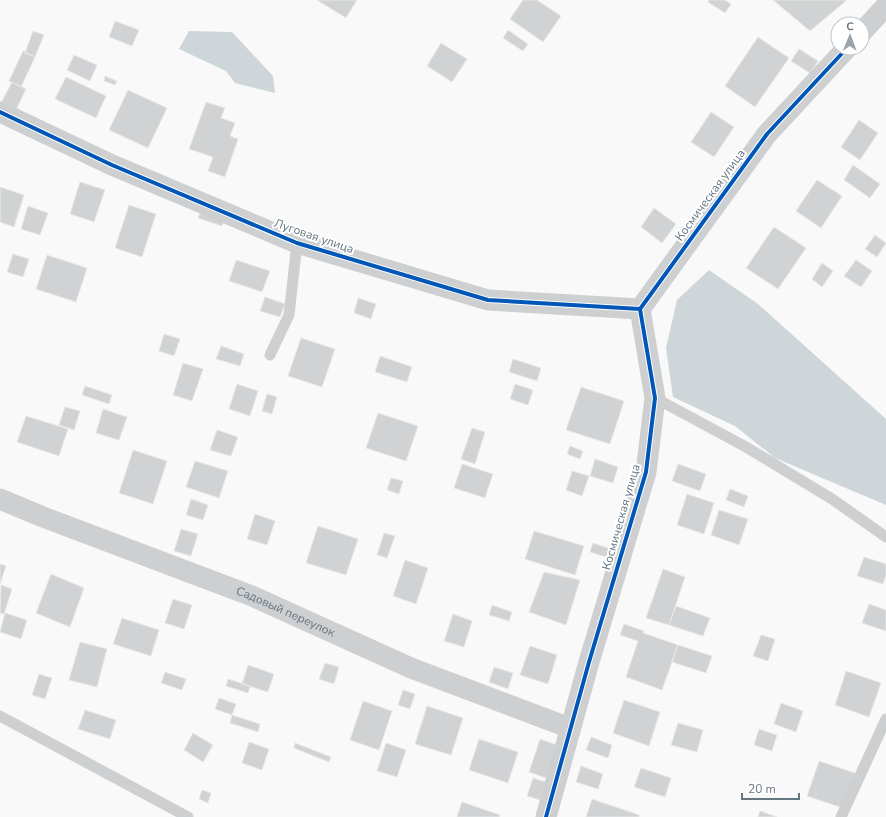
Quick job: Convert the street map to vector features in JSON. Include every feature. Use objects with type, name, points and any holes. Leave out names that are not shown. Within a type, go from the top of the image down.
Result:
[{"type":"street","points":[[870,23],[886,6]]},
{"type":"street","name":"Космическая улица","points":[[546,817],[570,728],[646,472],[655,398],[640,309],[767,134],[840,56]]},
{"type":"street","name":"Луговая улица","points":[[0,112],[112,165],[298,243],[488,300],[640,309]]},
{"type":"street","name":"Садовый переулок","points":[[0,499],[43,517],[252,596],[411,668],[570,728]]},
{"type":"lane","points":[[270,355],[289,315],[298,243]]},
{"type":"lane","points":[[655,398],[746,447],[832,499],[886,537]]},
{"type":"lane","points":[[0,716],[188,817]]},
{"type":"lane","points":[[841,817],[886,719]]},
{"type":"shaded area","points":[[189,31],[232,32],[273,76],[275,93],[235,83],[226,71],[179,49]]},
{"type":"shaded area","points":[[709,270],[758,304],[886,419],[886,505],[775,458],[735,426],[673,397],[666,348],[677,300]]},
{"type":"building","points":[[317,0],[357,0],[346,18]]},
{"type":"building","points":[[523,0],[537,0],[561,16],[543,42],[510,19]]},
{"type":"building","points":[[709,0],[725,0],[731,4],[725,13],[708,2]]},
{"type":"building","points":[[773,0],[847,0],[810,31]]},
{"type":"building","points":[[115,21],[139,30],[132,46],[109,37]]},
{"type":"building","points":[[508,30],[528,44],[523,51],[503,38]]},
{"type":"building","points":[[33,31],[44,35],[35,57],[25,53]]},
{"type":"building","points":[[758,37],[789,58],[755,107],[725,86]]},
{"type":"building","points":[[441,43],[467,59],[452,82],[427,66]]},
{"type":"building","points":[[799,49],[818,61],[810,73],[791,61]]},
{"type":"building","points":[[23,51],[35,57],[21,87],[9,81]]},
{"type":"building","points":[[74,55],[97,65],[90,81],[67,70]]},
{"type":"building","points":[[105,76],[117,81],[115,85],[104,81]]},
{"type":"building","points":[[66,77],[106,96],[96,118],[55,99]]},
{"type":"building","points":[[12,82],[26,89],[16,110],[1,103]]},
{"type":"building","points":[[128,90],[167,108],[148,148],[109,130]]},
{"type":"building","points":[[206,102],[225,108],[221,118],[235,123],[230,136],[238,139],[225,177],[208,171],[213,157],[189,149]]},
{"type":"building","points":[[711,112],[734,127],[714,157],[691,142]]},
{"type":"building","points":[[859,120],[878,133],[860,160],[841,147]]},
{"type":"building","points":[[853,165],[880,184],[870,198],[844,180]]},
{"type":"building","points":[[817,180],[842,196],[821,228],[796,211]]},
{"type":"building","points":[[80,182],[105,190],[94,222],[70,214]]},
{"type":"building","points":[[0,187],[24,195],[14,227],[0,222]]},
{"type":"building","points":[[129,205],[156,214],[142,257],[115,248]]},
{"type":"building","points":[[28,206],[48,213],[40,235],[21,229]]},
{"type":"building","points":[[654,208],[676,224],[662,243],[641,227]]},
{"type":"building","points":[[201,210],[225,218],[222,226],[198,218]]},
{"type":"building","points":[[774,227],[806,248],[778,289],[746,268]]},
{"type":"building","points":[[875,235],[886,243],[877,257],[865,249]]},
{"type":"building","points":[[13,254],[29,259],[23,277],[7,272]]},
{"type":"building","points":[[47,255],[87,268],[76,302],[36,289]]},
{"type":"building","points":[[236,260],[270,271],[262,292],[229,281]]},
{"type":"building","points":[[856,260],[872,271],[861,287],[844,276]]},
{"type":"building","points":[[822,263],[833,271],[822,287],[812,279]]},
{"type":"building","points":[[265,297],[285,304],[280,317],[260,311]]},
{"type":"building","points":[[358,298],[376,304],[371,319],[354,313]]},
{"type":"building","points":[[164,334],[180,339],[174,356],[159,351]]},
{"type":"building","points":[[301,338],[335,349],[322,387],[288,376]]},
{"type":"building","points":[[221,346],[244,354],[240,366],[216,359]]},
{"type":"building","points":[[380,356],[412,367],[407,382],[375,372]]},
{"type":"building","points":[[513,359],[541,368],[537,381],[509,372]]},
{"type":"building","points":[[183,363],[203,369],[192,401],[173,395]]},
{"type":"building","points":[[237,384],[258,391],[250,416],[229,409]]},
{"type":"building","points":[[515,384],[533,390],[528,405],[510,399]]},
{"type":"building","points":[[85,386],[112,395],[109,404],[82,395]]},
{"type":"building","points":[[581,387],[624,401],[610,444],[566,430]]},
{"type":"building","points":[[267,394],[277,397],[272,414],[262,411]]},
{"type":"building","points":[[65,407],[80,411],[74,430],[59,425]]},
{"type":"building","points":[[103,409],[127,417],[119,440],[96,433]]},
{"type":"building","points":[[378,413],[418,426],[406,461],[366,448]]},
{"type":"building","points":[[26,416],[68,429],[59,456],[17,442]]},
{"type":"building","points":[[472,428],[485,432],[475,464],[461,459]]},
{"type":"building","points":[[217,430],[238,437],[231,456],[210,450]]},
{"type":"building","points":[[570,446],[583,451],[580,459],[567,454]]},
{"type":"building","points":[[133,450],[167,461],[153,504],[119,493]]},
{"type":"building","points":[[595,459],[618,467],[613,483],[590,476]]},
{"type":"building","points":[[195,461],[228,471],[219,498],[186,487]]},
{"type":"building","points":[[462,464],[493,474],[485,498],[454,488]]},
{"type":"building","points":[[678,464],[706,474],[700,491],[672,481]]},
{"type":"building","points":[[572,471],[589,476],[582,496],[566,490]]},
{"type":"building","points":[[391,478],[403,481],[399,494],[387,490]]},
{"type":"building","points":[[730,489],[748,496],[744,507],[726,500]]},
{"type":"building","points":[[687,494],[714,503],[704,534],[677,525]]},
{"type":"building","points":[[191,499],[208,505],[203,520],[186,515]]},
{"type":"building","points":[[719,510],[748,519],[739,545],[711,535]]},
{"type":"building","points":[[255,514],[275,521],[267,545],[247,539]]},
{"type":"building","points":[[318,526],[358,539],[346,575],[306,563]]},
{"type":"building","points":[[181,529],[198,534],[191,556],[174,551]]},
{"type":"building","points":[[534,531],[584,546],[575,575],[525,559]]},
{"type":"building","points":[[384,533],[395,536],[387,558],[377,555]]},
{"type":"building","points":[[593,543],[611,549],[609,558],[590,552]]},
{"type":"building","points":[[864,557],[886,564],[886,576],[883,584],[857,576]]},
{"type":"building","points":[[405,560],[428,568],[416,604],[393,596]]},
{"type":"building","points":[[0,564],[6,566],[0,584]]},
{"type":"building","points":[[663,569],[685,577],[669,625],[646,618]]},
{"type":"building","points":[[544,572],[580,580],[566,625],[529,612]]},
{"type":"building","points":[[51,574],[84,588],[70,627],[36,613]]},
{"type":"building","points":[[1,585],[12,589],[4,614],[0,613]]},
{"type":"building","points":[[173,599],[192,605],[184,629],[165,623]]},
{"type":"building","points":[[869,604],[886,610],[886,631],[862,623]]},
{"type":"building","points":[[492,605],[512,612],[509,621],[489,615]]},
{"type":"building","points":[[676,606],[710,618],[703,636],[669,625]]},
{"type":"building","points":[[5,613],[27,620],[21,639],[0,632]]},
{"type":"building","points":[[453,614],[472,621],[464,647],[444,641]]},
{"type":"building","points":[[122,618],[159,630],[151,656],[113,644]]},
{"type":"building","points":[[624,624],[644,631],[643,633],[678,645],[662,690],[626,677],[638,641],[620,635]]},
{"type":"building","points":[[761,635],[775,639],[768,661],[753,656]]},
{"type":"building","points":[[80,642],[107,649],[97,687],[69,680]]},
{"type":"building","points":[[678,645],[712,656],[706,673],[672,662]]},
{"type":"building","points":[[530,646],[557,655],[548,684],[520,675]]},
{"type":"building","points":[[325,663],[339,667],[334,684],[319,679]]},
{"type":"building","points":[[248,665],[274,674],[268,692],[242,684]]},
{"type":"building","points":[[494,667],[513,673],[508,689],[489,682]]},
{"type":"building","points":[[846,671],[881,683],[869,717],[835,705]]},
{"type":"building","points":[[165,672],[186,679],[182,690],[161,683]]},
{"type":"building","points":[[39,674],[52,678],[45,699],[32,695]]},
{"type":"building","points":[[228,679],[250,686],[248,693],[226,686]]},
{"type":"building","points":[[403,690],[415,694],[410,709],[398,705]]},
{"type":"building","points":[[219,698],[236,704],[232,715],[215,709]]},
{"type":"building","points":[[624,700],[660,712],[649,746],[613,733]]},
{"type":"building","points":[[363,701],[392,711],[379,750],[350,740]]},
{"type":"building","points":[[781,703],[803,711],[796,732],[774,724]]},
{"type":"building","points":[[427,706],[463,718],[451,755],[415,744]]},
{"type":"building","points":[[85,710],[116,720],[110,739],[78,729]]},
{"type":"building","points":[[232,715],[260,724],[258,732],[230,723]]},
{"type":"building","points":[[678,723],[703,730],[697,752],[671,745]]},
{"type":"building","points":[[759,729],[777,735],[772,751],[754,745]]},
{"type":"building","points":[[193,733],[213,745],[203,762],[184,750]]},
{"type":"building","points":[[591,737],[612,745],[608,758],[586,750]]},
{"type":"building","points":[[479,739],[518,752],[508,783],[469,770]]},
{"type":"building","points":[[540,739],[557,745],[546,778],[529,772]]},
{"type":"building","points":[[249,742],[269,749],[262,770],[242,763]]},
{"type":"building","points":[[295,743],[331,757],[329,762],[294,748]]},
{"type":"building","points":[[386,743],[406,750],[397,777],[377,771]]},
{"type":"building","points":[[819,761],[855,773],[843,808],[807,796]]},
{"type":"building","points":[[581,766],[603,774],[598,789],[576,782]]},
{"type":"building","points":[[641,768],[671,778],[665,797],[634,787]]},
{"type":"building","points":[[533,778],[546,782],[540,800],[527,796]]},
{"type":"building","points":[[202,790],[211,793],[208,803],[199,799]]},
{"type":"building","points":[[592,799],[639,815],[639,817],[586,817]]},
{"type":"building","points":[[462,802],[500,815],[499,817],[457,817]]},
{"type":"building","points":[[760,811],[777,817],[758,817]]},
{"type":"cycle path","points":[[546,817],[589,662],[646,472],[655,398],[640,309],[767,134],[840,56]]},
{"type":"cycle path","points":[[0,112],[112,165],[297,243],[488,300],[640,309]]}]
